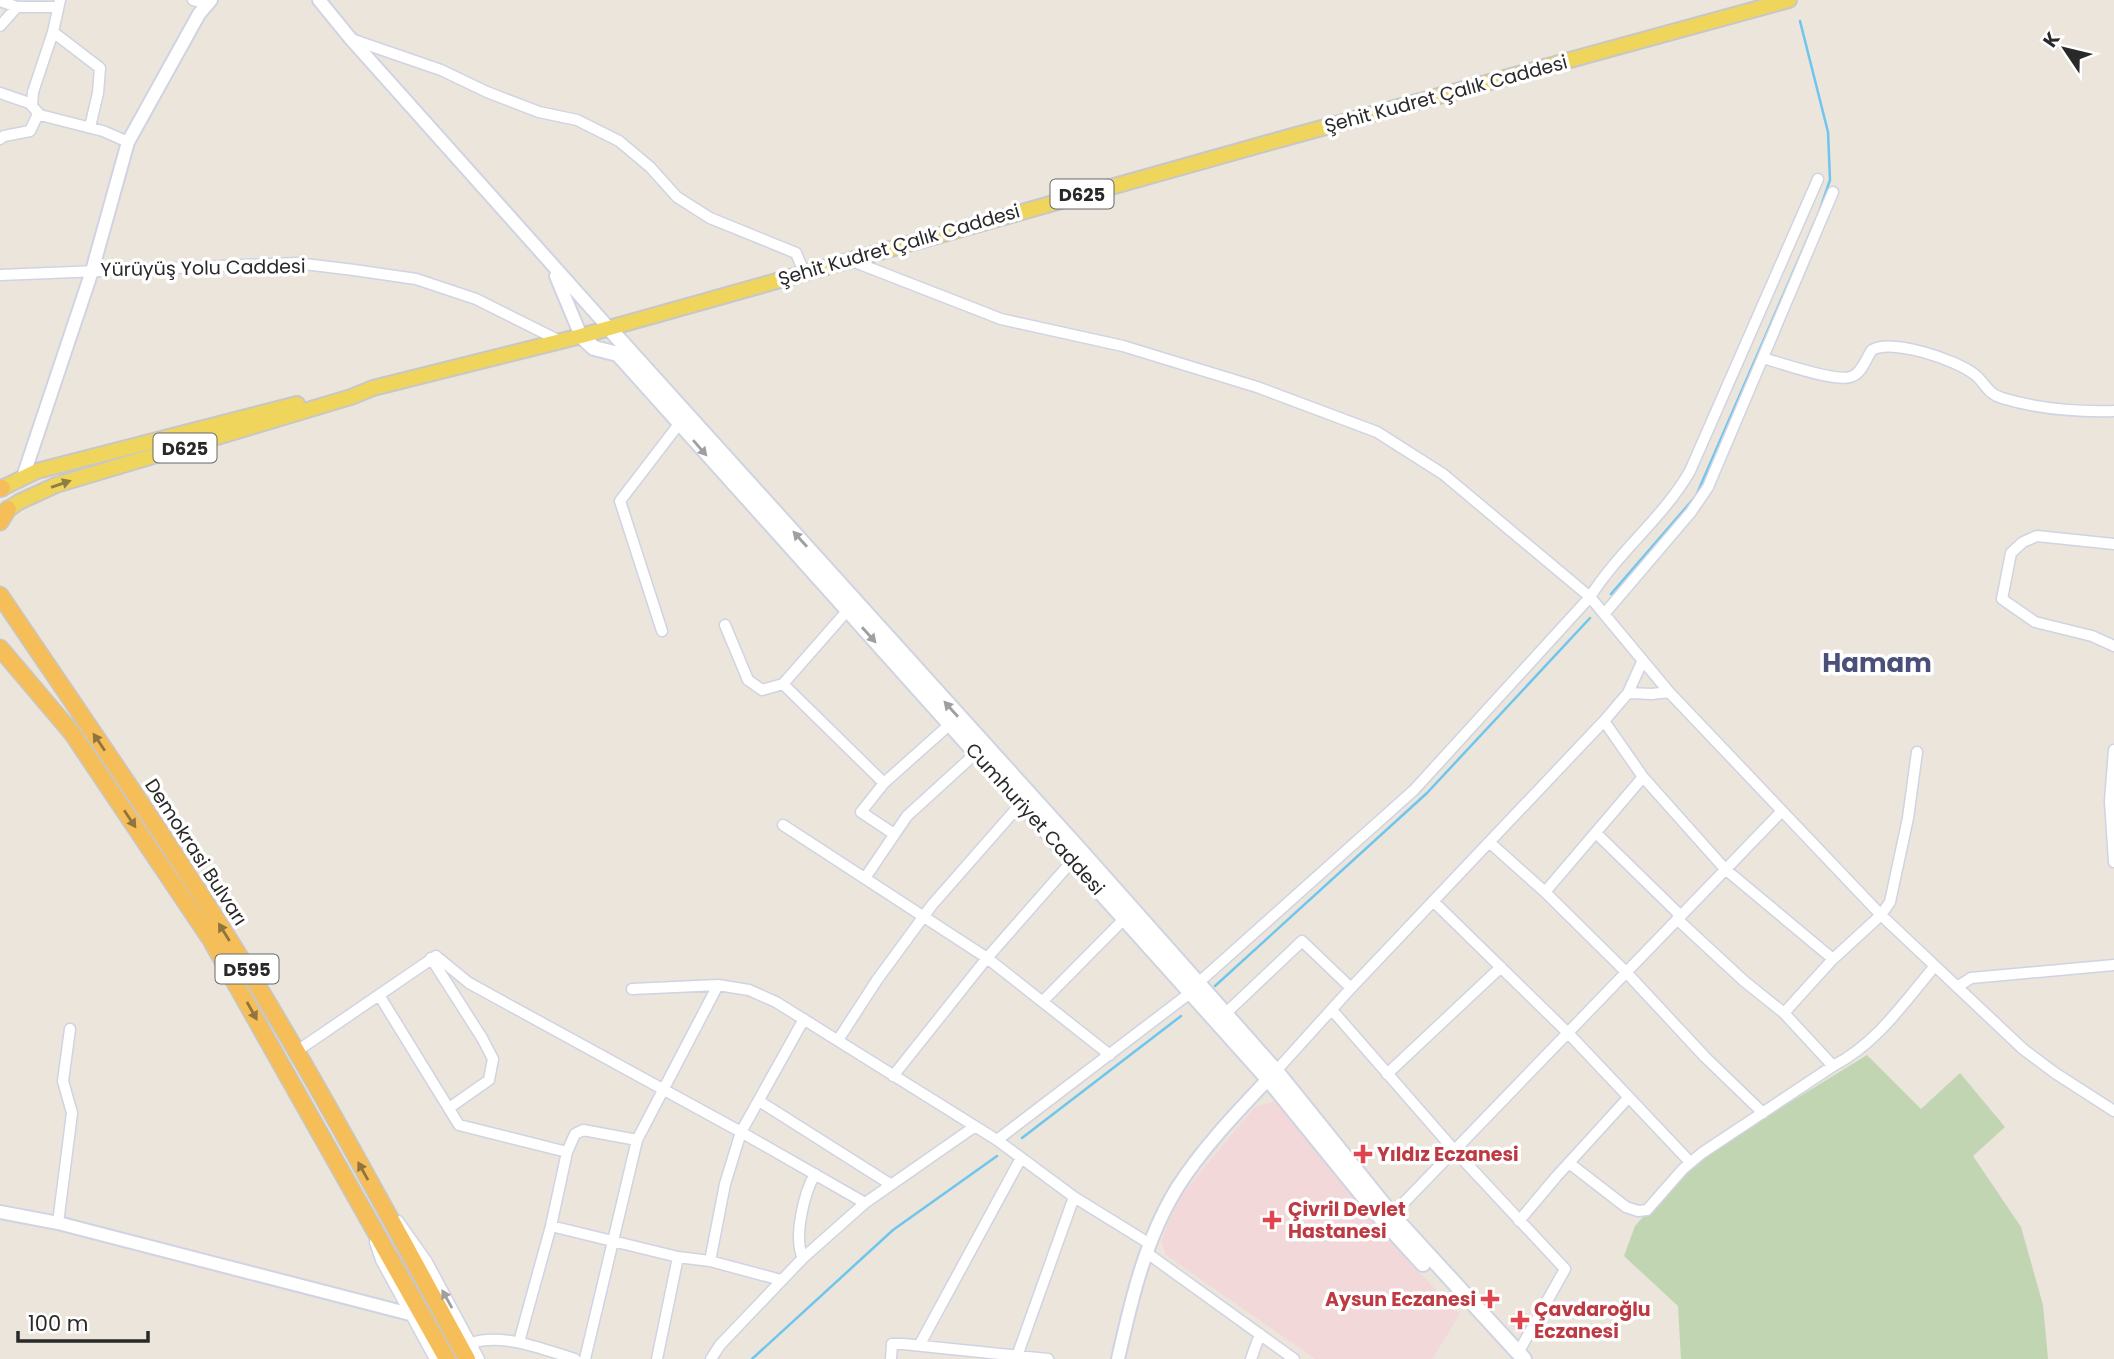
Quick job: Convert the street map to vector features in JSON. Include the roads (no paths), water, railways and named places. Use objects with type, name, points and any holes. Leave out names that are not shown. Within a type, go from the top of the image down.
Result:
[{"type":"highway","name":"Demokrasi Bulvarı","points":[[0,595],[190,877],[297,1051],[387,1213],[469,1351]]},
{"type":"highway","name":"Demokrasi Bulvarı","points":[[0,648],[72,733],[211,940],[447,1359]]},
{"type":"main road","name":"Şehit Kudret Çalık Caddesi","points":[[3,515],[55,485],[303,412],[373,388],[581,336],[848,259],[1789,0]]},
{"type":"main road","name":"Cumhuriyet Caddesi","points":[[608,327],[1024,800],[1073,860],[1194,989],[1392,1215],[1521,1356]]},
{"type":"main road","name":"Cumhuriyet Caddesi","points":[[581,336],[594,348],[618,354],[975,754],[1080,850],[1194,989],[1225,1014],[1388,1226],[1438,1281],[1480,1313]]},
{"type":"main road","name":"Şehit Kudret Çalık Caddesi","points":[[1,488],[23,477],[349,390],[373,388]]},
{"type":"street","points":[[23,477],[92,271],[128,142],[209,2],[193,0]]},
{"type":"street","points":[[319,0],[608,327]]},
{"type":"street","points":[[0,1],[17,7],[59,4],[53,32],[33,92],[32,104],[38,114],[53,120],[90,127],[128,142]]},
{"type":"street","points":[[0,26],[17,7]]},
{"type":"street","points":[[53,32],[100,68],[98,93],[90,127]]},
{"type":"street","points":[[350,38],[441,70],[487,92],[539,112],[577,120],[619,141],[650,167],[677,197],[710,218],[796,254],[804,272]]},
{"type":"street","points":[[0,93],[32,104]]},
{"type":"street","points":[[0,139],[30,131],[38,114]]},
{"type":"street","points":[[997,1140],[1194,989],[1413,790],[1590,597],[1608,572],[1667,505],[1690,471],[1818,179]]},
{"type":"street","points":[[1605,613],[1702,496],[1833,192]]},
{"type":"street","points":[[848,259],[1001,319],[1135,349],[1257,387],[1377,432],[1443,474],[1590,597],[1669,692],[1934,967],[2037,1061],[2114,1111]]},
{"type":"street","name":"Yürüyüş Yolu Caddesi","points":[[0,275],[296,263],[416,279],[476,299],[559,341]]},
{"type":"street","points":[[552,266],[581,336]]},
{"type":"street","points":[[1763,358],[1808,372],[1848,378],[1859,372],[1872,350],[1888,345],[1933,356],[1969,370],[1988,391],[2003,399],[2071,411],[2114,411]]},
{"type":"street","points":[[663,631],[620,501],[679,424]]},
{"type":"street","points":[[2114,544],[2037,536],[2023,542],[2011,553],[2002,599],[2035,622],[2092,636],[2114,646]]},
{"type":"street","points":[[725,625],[748,680],[762,690],[783,684],[847,611]]},
{"type":"street","points":[[1118,1359],[1129,1308],[1148,1249],[1166,1206],[1189,1170],[1351,988],[1604,721],[1628,693],[1642,662]]},
{"type":"street","points":[[783,684],[884,783]]},
{"type":"street","points":[[1628,693],[1669,692]]},
{"type":"street","points":[[1604,721],[1643,777],[1725,869],[1833,959]]},
{"type":"street","points":[[894,834],[862,813],[884,783],[949,725]]},
{"type":"street","points":[[2114,750],[2114,862]]},
{"type":"street","points":[[1784,1013],[1833,959],[1881,915],[1893,894],[1908,818],[1917,752]]},
{"type":"street","points":[[865,878],[907,816],[975,754]]},
{"type":"street","points":[[1545,892],[1643,777]]},
{"type":"street","points":[[838,1040],[923,917],[1024,800]]},
{"type":"street","points":[[1392,1215],[1781,811]]},
{"type":"street","points":[[783,825],[987,958],[1110,1055]]},
{"type":"street","points":[[1597,833],[1744,981],[1784,1013],[1833,1066]]},
{"type":"street","points":[[1489,842],[1545,892],[1626,972],[1705,1057],[1763,1113]]},
{"type":"street","points":[[893,1076],[987,958],[1073,860]]},
{"type":"street","points":[[1433,901],[1568,1033],[1690,1162]]},
{"type":"street","points":[[1043,1002],[1125,918]]},
{"type":"street","points":[[1225,1014],[1302,941],[1351,988]]},
{"type":"street","points":[[297,1051],[436,956],[469,983],[663,1088],[865,1203]]},
{"type":"street","points":[[431,958],[493,1059],[489,1080],[449,1108]]},
{"type":"street","points":[[1957,987],[1970,978],[2114,965]]},
{"type":"street","points":[[1387,1074],[1501,967]]},
{"type":"street","points":[[1569,1163],[1626,1207],[1639,1211],[1647,1210],[1690,1162],[1868,1044],[1934,967]]},
{"type":"street","points":[[585,1359],[637,1140],[718,985]]},
{"type":"street","points":[[632,989],[718,985],[763,995],[997,1140],[1294,1359]]},
{"type":"street","points":[[379,995],[459,1125],[567,1152]]},
{"type":"street","points":[[1332,1010],[1455,1151],[1565,1269],[1521,1356]]},
{"type":"street","points":[[710,1261],[724,1184],[741,1132],[804,1019]]},
{"type":"street","points":[[58,1223],[72,1113],[64,1081],[70,1029]]},
{"type":"street","points":[[1519,1221],[1628,1098]]},
{"type":"street","points":[[760,1101],[890,1184]]},
{"type":"street","points":[[711,1359],[720,1345],[762,1304],[781,1280],[865,1203],[974,1127]]},
{"type":"street","points":[[519,1342],[572,1138],[583,1130],[637,1140]]},
{"type":"street","points":[[920,1344],[1021,1158]]},
{"type":"street","points":[[803,1258],[798,1240],[806,1196],[815,1174]]},
{"type":"street","points":[[1016,1357],[1074,1197]]},
{"type":"street","points":[[0,1212],[58,1223],[410,1314]]},
{"type":"street","points":[[551,1226],[678,1257],[710,1261],[781,1280]]},
{"type":"street","points":[[374,1228],[381,1259],[435,1359]]},
{"type":"street","points":[[657,1359],[678,1257]]},
{"type":"street","points":[[1251,1359],[1260,1334]]},
{"type":"street","points":[[480,1359],[469,1351],[488,1339],[519,1342],[575,1359]]},
{"type":"street","points":[[891,1359],[892,1344],[920,1344],[1048,1359]]},
{"type":"waterway","points":[[1800,21],[1828,132],[1830,180],[1817,218]]},
{"type":"waterway","points":[[1611,594],[1696,496],[1814,224]]},
{"type":"waterway","points":[[1215,986],[1427,793],[1590,618]]},
{"type":"waterway","points":[[1022,1138],[1181,1016]]},
{"type":"waterway","points":[[752,1359],[893,1230],[997,1156]]},
{"type":"place","name":"Yıldız Eczanesi","points":[[1363,1154]]},
{"type":"place","name":"Çivril Devlet Hastanesi","points":[[1272,1220]]},
{"type":"place","name":"Aysun Eczanesi","points":[[1490,1299]]},
{"type":"place","name":"Çavdaroğlu Eczanesi","points":[[1520,1320]]},
{"type":"district","name":"Hamam","points":[[1877,663]]}]
